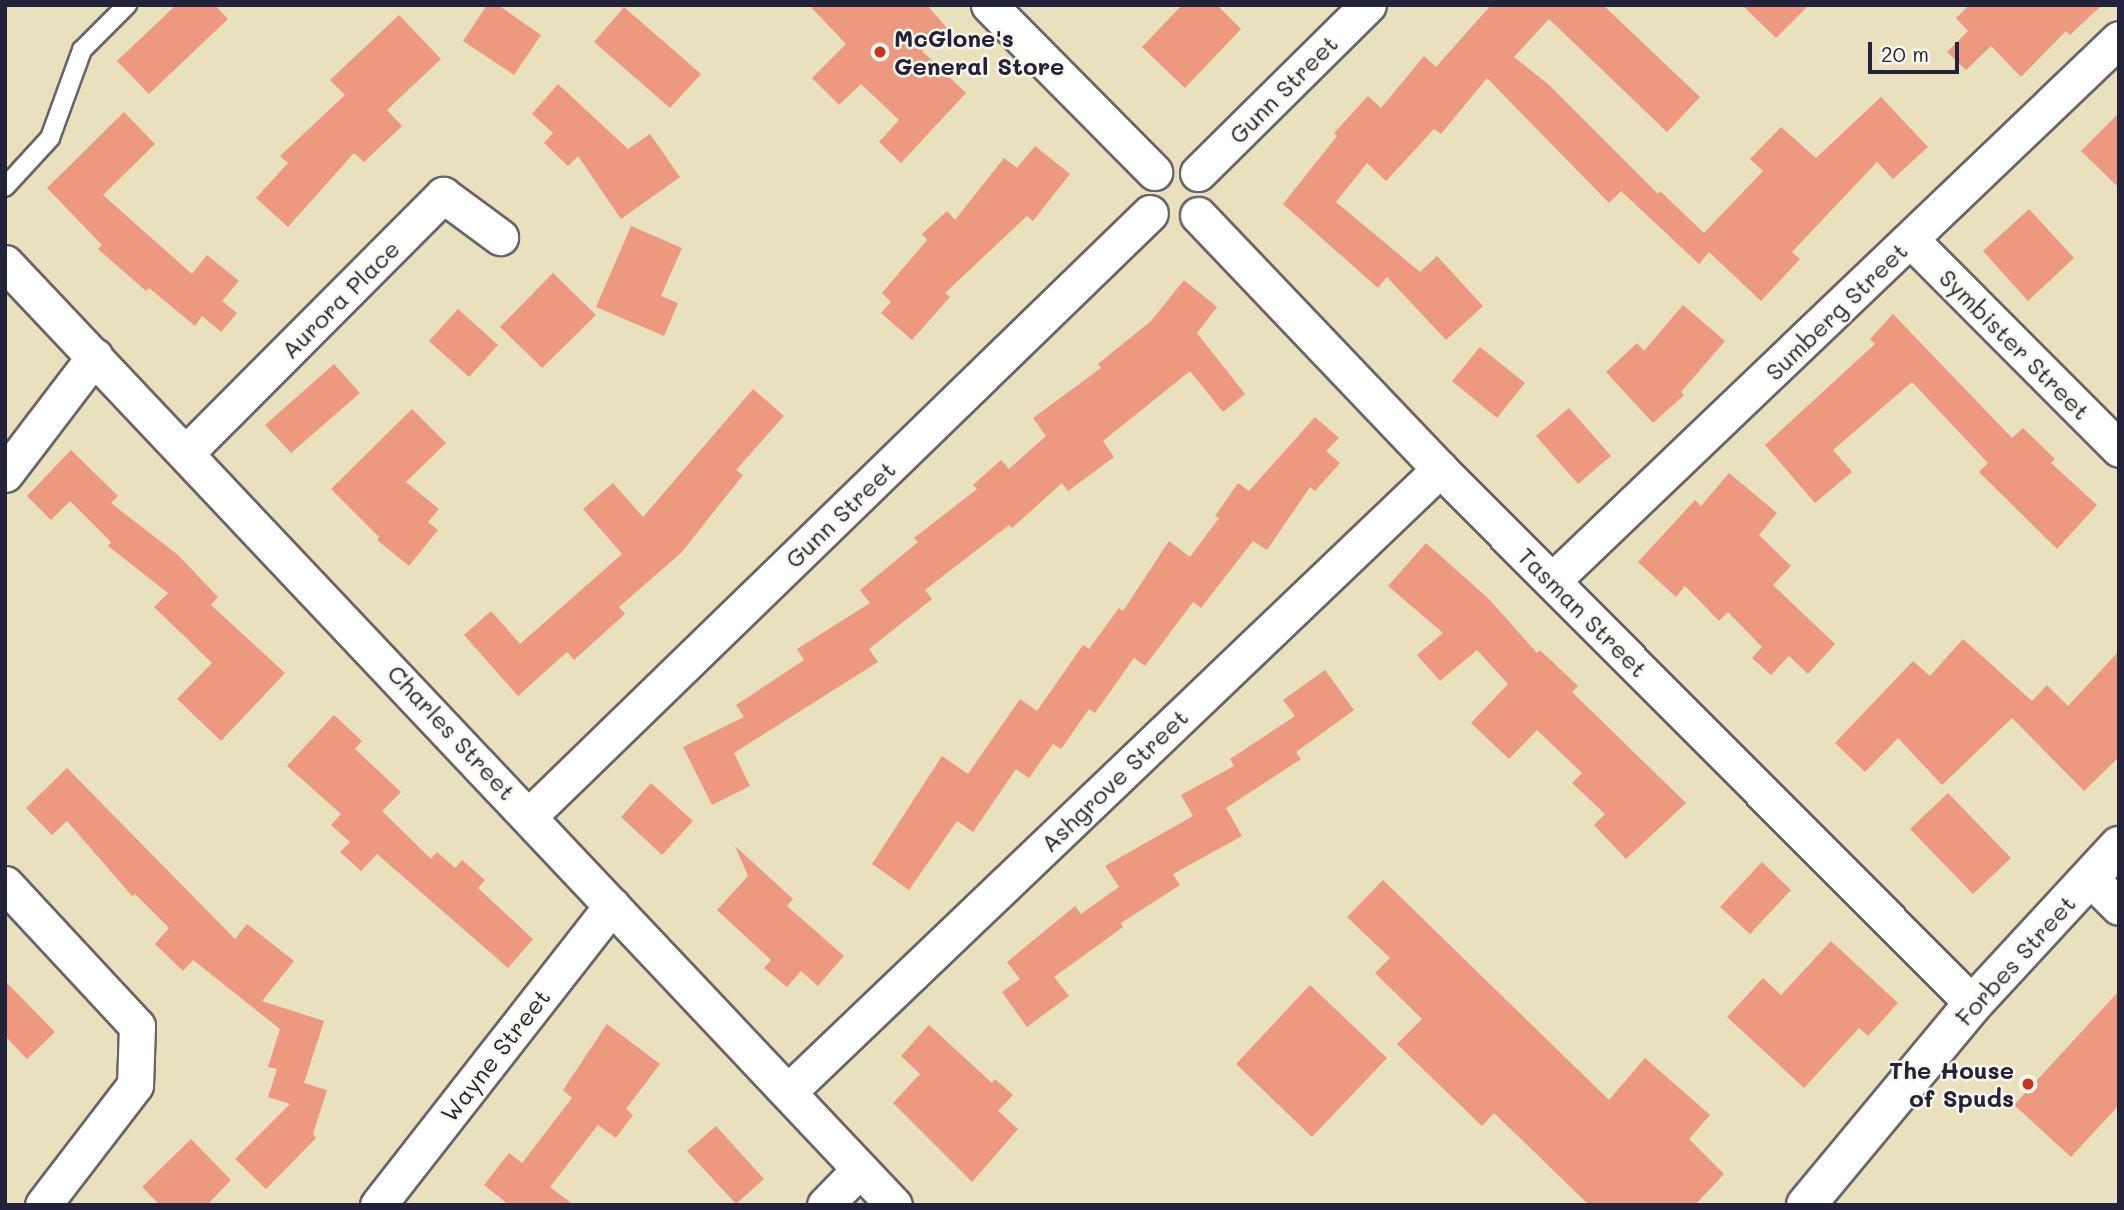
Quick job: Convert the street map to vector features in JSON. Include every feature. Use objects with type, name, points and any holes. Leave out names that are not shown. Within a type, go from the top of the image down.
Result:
[{"type":"street","points":[[989,5],[1154,172]]},
{"type":"street","name":"Gunn Street","points":[[1198,173],[1368,5]]},
{"type":"street","name":"Sumberg Street","points":[[1552,581],[2119,39]]},
{"type":"street","points":[[1171,163],[1198,173],[1206,199],[1198,215],[1190,222],[1169,225],[1150,213],[1144,192],[1154,172],[1171,163]]},
{"type":"street","name":"Aurora Place","points":[[187,452],[443,195],[500,237]]},
{"type":"street","name":"Gunn Street","points":[[530,815],[1150,213]]},
{"type":"street","name":"Tasman Street","points":[[1198,215],[1440,469],[1973,1004]]},
{"type":"street","name":"Symbister Street","points":[[1911,240],[2119,449]]},
{"type":"street","name":"Charles Street","points":[[5,263],[530,815],[612,906],[894,1205]]},
{"type":"street","points":[[5,474],[95,356]]},
{"type":"street","name":"Ashgrove Street","points":[[788,1092],[1440,469]]},
{"type":"street","name":"Forbes Street","points":[[1806,1205],[1973,1004],[2119,846]]},
{"type":"street","points":[[2089,877],[2119,907]]},
{"type":"street","points":[[5,884],[137,1026],[135,1085],[43,1205]]},
{"type":"street","name":"Wayne Street","points":[[378,1205],[612,906]]},
{"type":"street","points":[[825,1205],[860,1169]]},
{"type":"lane","points":[[5,187],[45,147],[82,50],[127,5]]},
{"type":"building","points":[[176,5],[215,5],[228,19],[149,94],[117,61]]},
{"type":"building","points":[[487,5],[498,5],[541,35],[514,75],[463,41]]},
{"type":"building","points":[[809,5],[927,5],[947,28],[922,51],[966,93],[901,163],[879,142],[899,120],[861,84],[839,105],[812,78],[846,44]]},
{"type":"building","points":[[1182,5],[1217,5],[1241,29],[1185,88],[1142,47]]},
{"type":"building","points":[[1491,5],[1603,5],[1700,97],[1667,132],[1549,19],[1514,57],[1549,85],[1658,194],[1660,191],[1704,233],[1763,171],[1750,159],[1781,127],[1816,158],[1881,97],[1928,147],[1893,179],[1877,162],[1792,252],[1800,259],[1761,301],[1709,252],[1699,264],[1621,191],[1609,203],[1487,78],[1441,134],[1434,129],[1386,181],[1367,163],[1336,202],[1420,272],[1437,256],[1483,306],[1446,340],[1387,277],[1378,288],[1283,204],[1337,136],[1334,133],[1368,96],[1381,108],[1424,56],[1436,67]]},
{"type":"building","points":[[1742,5],[1809,5],[1776,38]]},
{"type":"building","points":[[1969,5],[2102,5],[2070,35],[2066,31],[2021,77],[1991,46],[1966,70],[1947,52],[1968,31],[1956,18]]},
{"type":"building","points":[[624,7],[701,74],[670,108],[594,42]]},
{"type":"building","points":[[399,15],[441,59],[387,110],[402,126],[364,162],[354,153],[288,227],[256,198],[288,163],[280,156],[345,95],[330,80]]},
{"type":"building","points":[[558,84],[628,149],[650,134],[680,177],[621,219],[578,156],[568,166],[544,143],[553,133],[532,114]]},
{"type":"building","points":[[124,112],[155,144],[103,195],[192,274],[207,255],[239,281],[222,301],[237,313],[221,332],[202,316],[195,326],[149,288],[146,291],[98,249],[102,245],[47,188]]},
{"type":"building","points":[[2119,113],[2119,188],[2081,151]]},
{"type":"building","points":[[1035,146],[1070,174],[1033,221],[1027,216],[945,293],[950,297],[912,340],[881,313],[891,302],[882,293],[927,240],[922,234],[947,211],[955,220],[1004,158],[1017,168]]},
{"type":"building","points":[[2029,209],[2074,258],[2028,301],[1983,251]]},
{"type":"building","points":[[631,226],[682,248],[661,296],[678,303],[664,336],[596,307]]},
{"type":"building","points":[[553,273],[596,315],[542,368],[500,327]]},
{"type":"building","points":[[1184,280],[1217,307],[1197,333],[1245,394],[1223,412],[1190,371],[1103,441],[1114,457],[1068,491],[1062,483],[1012,528],[1009,525],[925,590],[932,599],[869,649],[878,662],[734,753],[750,786],[712,805],[683,747],[744,717],[736,705],[804,660],[797,649],[870,603],[860,590],[918,542],[914,538],[977,489],[973,485],[1001,460],[1009,469],[1046,436],[1033,418],[1101,368],[1098,364],[1151,321]]},
{"type":"building","points":[[1683,305],[1725,341],[1681,392],[1684,395],[1653,423],[1606,372],[1637,343],[1644,351]]},
{"type":"building","points":[[458,309],[498,345],[469,377],[429,341]]},
{"type":"building","points":[[1893,314],[2012,438],[2023,428],[2055,459],[2051,463],[2097,505],[2057,549],[1979,472],[1988,463],[1912,382],[1833,450],[1852,472],[1815,503],[1765,445],[1875,344],[1870,339]]},
{"type":"building","points":[[1480,347],[1525,383],[1497,418],[1452,381]]},
{"type":"building","points":[[334,364],[360,393],[291,453],[265,425]]},
{"type":"building","points":[[753,389],[784,416],[736,470],[743,475],[681,553],[619,607],[625,614],[574,660],[567,652],[518,696],[464,635],[491,611],[520,644],[622,554],[583,509],[613,483],[643,517]]},
{"type":"building","points":[[1569,408],[1611,456],[1578,484],[1536,436]]},
{"type":"building","points":[[412,409],[446,443],[406,482],[439,509],[428,522],[438,530],[409,566],[377,540],[379,537],[331,489]]},
{"type":"building","points":[[1315,417],[1339,438],[1326,451],[1340,463],[1315,491],[1310,487],[1267,550],[1253,541],[1201,608],[1193,602],[1145,666],[1134,658],[1095,713],[1089,709],[1061,749],[1053,744],[1029,778],[1016,769],[973,832],[957,821],[909,890],[872,864],[942,756],[968,774],[1020,699],[1037,711],[1083,645],[1089,649],[1119,608],[1123,611],[1169,541],[1190,557],[1219,518],[1215,516],[1238,483],[1249,491]]},
{"type":"building","points":[[71,450],[118,496],[111,503],[178,555],[218,597],[211,605],[285,673],[221,741],[177,699],[212,663],[154,607],[168,593],[108,546],[111,542],[70,501],[51,520],[27,496]]},
{"type":"building","points":[[1729,473],[1777,513],[1759,535],[1791,566],[1773,585],[1835,644],[1808,674],[1789,656],[1771,675],[1752,658],[1762,647],[1728,612],[1719,621],[1685,586],[1676,597],[1638,562],[1695,500],[1701,506]]},
{"type":"building","points":[[1426,543],[1489,599],[1537,653],[1540,650],[1578,686],[1572,692],[1686,803],[1626,859],[1594,825],[1605,814],[1572,783],[1582,773],[1537,730],[1509,759],[1471,723],[1508,684],[1477,650],[1440,681],[1417,655],[1443,633],[1388,586]]},
{"type":"building","points":[[1963,639],[2032,701],[2047,685],[2068,706],[2119,651],[2119,757],[2084,791],[2012,718],[1942,785],[1898,738],[1865,772],[1835,743],[1913,661],[1930,676]]},
{"type":"building","points":[[1325,670],[1354,710],[1296,752],[1301,759],[1226,808],[1242,836],[1173,874],[1180,885],[1121,923],[1123,927],[1054,977],[1069,996],[1027,1027],[1002,992],[1020,979],[1007,962],[1075,906],[1081,914],[1119,887],[1105,866],[1193,816],[1181,795],[1234,766],[1230,759],[1295,716],[1283,700]]},
{"type":"building","points":[[334,715],[362,741],[355,749],[401,792],[382,811],[431,859],[437,852],[455,868],[462,860],[485,880],[478,888],[533,939],[508,968],[377,854],[361,871],[340,852],[350,842],[331,825],[341,814],[287,766]]},
{"type":"building","points":[[67,768],[235,939],[247,924],[294,961],[262,1001],[324,1021],[304,1083],[327,1090],[313,1134],[316,1138],[266,1189],[235,1159],[290,1104],[268,1097],[277,1069],[268,1067],[280,1029],[193,960],[183,971],[155,944],[169,928],[135,894],[132,896],[67,821],[52,835],[26,808]]},
{"type":"building","points":[[651,783],[693,821],[662,855],[621,817]]},
{"type":"building","points":[[1948,793],[2011,858],[1973,894],[1910,829]]},
{"type":"building","points":[[735,846],[793,899],[787,906],[844,956],[818,986],[801,971],[787,987],[764,968],[771,960],[717,910],[748,876]]},
{"type":"building","points":[[1762,862],[1791,890],[1750,934],[1720,907]]},
{"type":"building","points":[[1383,880],[1609,1100],[1645,1058],[1710,1115],[1689,1139],[1724,1174],[1695,1205],[1589,1205],[1494,1113],[1482,1126],[1397,1044],[1422,1019],[1375,973],[1390,958],[1347,917]]},
{"type":"building","points":[[1831,941],[1898,1003],[1868,1036],[1859,1028],[1804,1088],[1727,1017],[1763,978],[1781,995]]},
{"type":"building","points":[[5,981],[55,1032],[27,1059],[5,1036]]},
{"type":"building","points":[[1310,985],[1387,1058],[1312,1137],[1236,1064]]},
{"type":"building","points":[[2119,991],[2119,1105],[2071,1157],[2014,1105]]},
{"type":"building","points":[[607,1024],[660,1064],[626,1109],[633,1115],[616,1138],[598,1125],[550,1187],[574,1205],[509,1205],[484,1185],[509,1153],[522,1163],[572,1098],[563,1090]]},
{"type":"building","points":[[929,1025],[992,1083],[995,1079],[1013,1095],[998,1111],[1018,1129],[972,1182],[893,1103],[920,1074],[901,1056]]},
{"type":"building","points":[[716,1126],[764,1179],[736,1204],[687,1151]]},
{"type":"building","points":[[191,1139],[231,1180],[207,1205],[160,1205],[142,1187]]},
{"type":"place","name":"McGlone's General Store","points":[[880,52]]},
{"type":"place","name":"The House of Spuds","points":[[2028,1084]]}]
